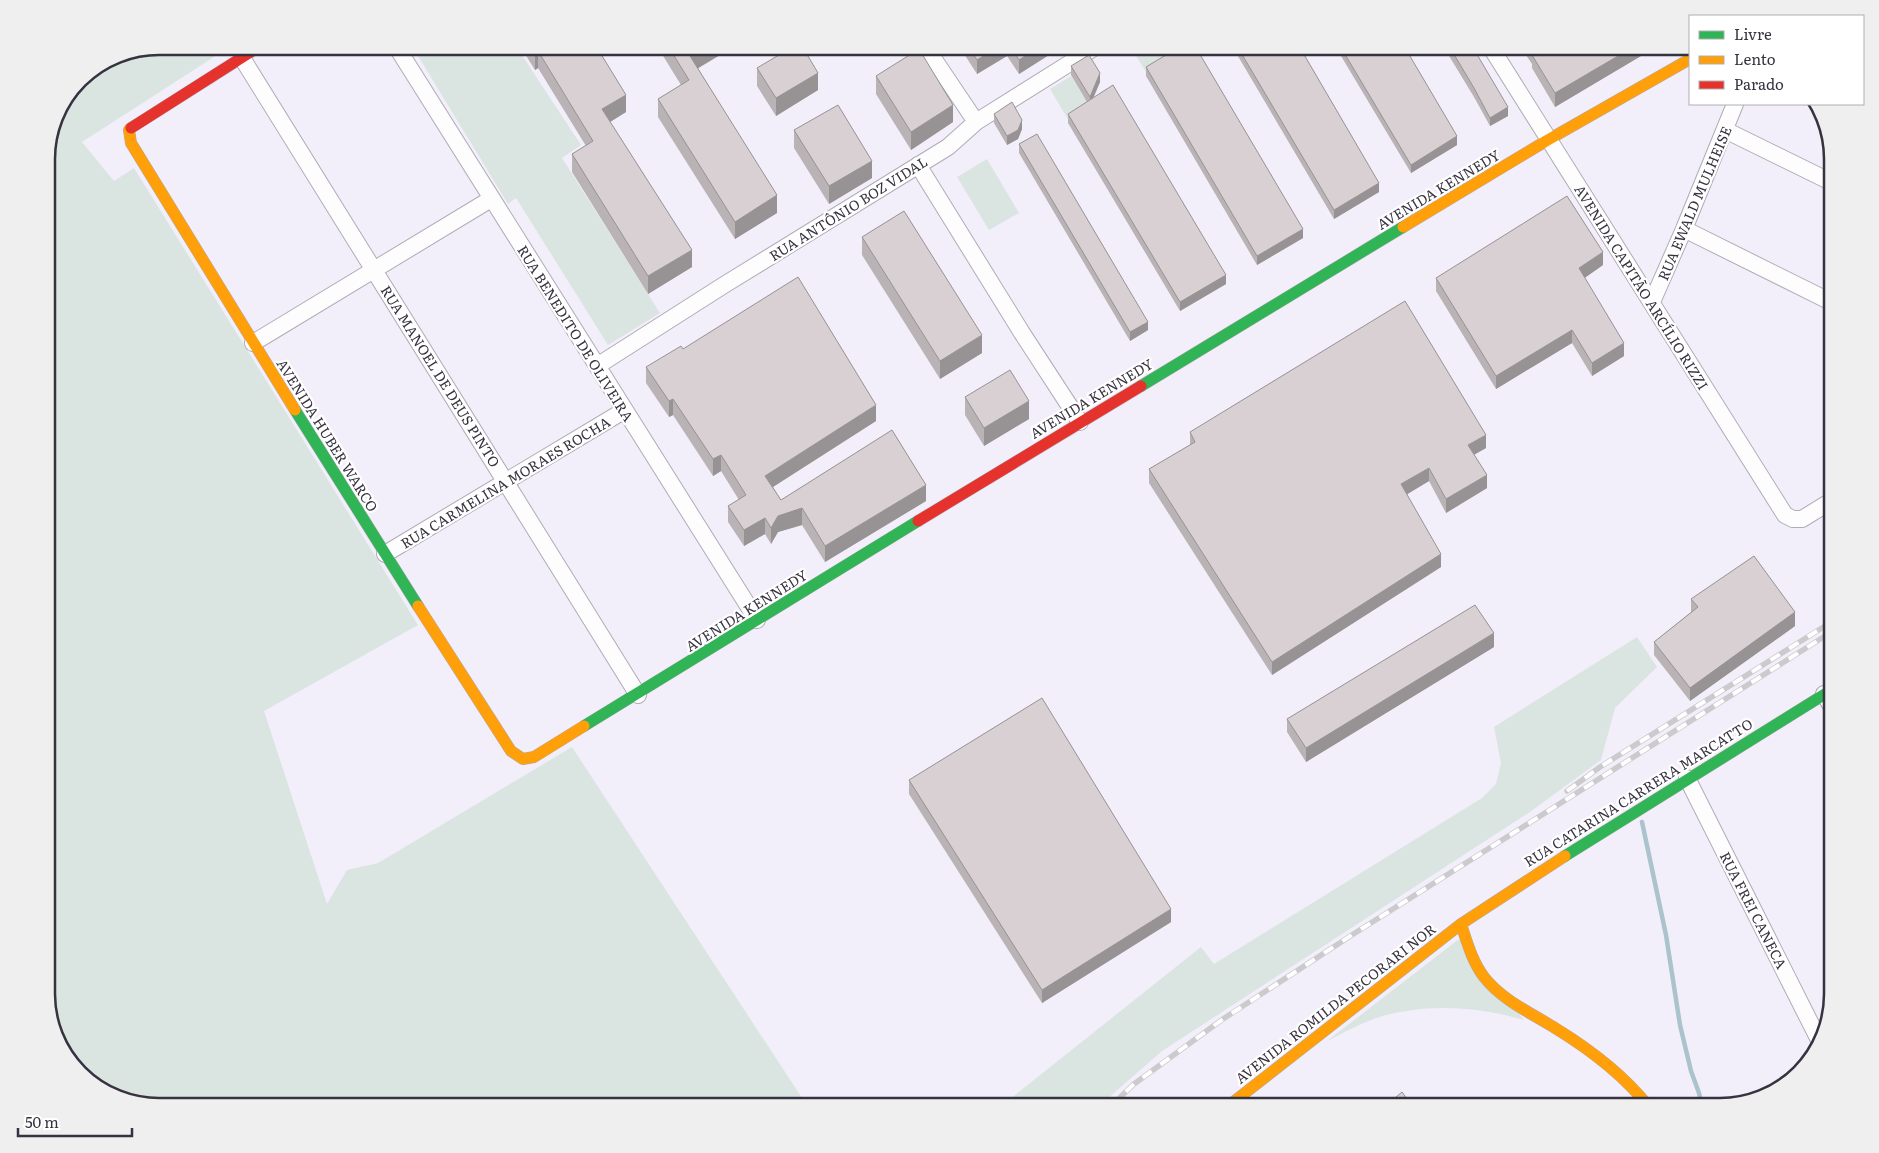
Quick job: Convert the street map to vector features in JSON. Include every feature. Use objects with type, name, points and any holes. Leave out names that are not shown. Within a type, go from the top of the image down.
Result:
[{"type":"street","points":[[242,58],[246,55]]},
{"type":"street","name":"RUA BENEDITO DE OLIVEIRA","points":[[402,55],[756,620]]},
{"type":"street","points":[[931,55],[976,122]]},
{"type":"street","name":"RUA ANTÔNIO BOZ VIDAL","points":[[597,366],[948,147],[976,122],[1083,55]]},
{"type":"street","name":"AVENIDA CAPITÃO ARCÍLIO RIZZI","points":[[1496,55],[1785,515],[1793,519],[1801,519],[1824,505]]},
{"type":"street","name":"AVENIDA HUBER WARCO","points":[[242,58],[137,123],[129,130],[131,143],[252,343],[511,751]]},
{"type":"street","name":"RUA MANOEL DE DEUS PINTO","points":[[242,58],[375,269],[638,695]]},
{"type":"street","name":"AVENIDA KENNEDY","points":[[511,751],[523,759],[534,757],[638,695],[756,620],[1080,422],[1621,97],[1689,60]]},
{"type":"street","name":"RUA EWALD MULHEISE","points":[[1652,302],[1735,105]]},
{"type":"street","points":[[1725,130],[1824,179]]},
{"type":"street","points":[[918,164],[1022,333],[1080,422]]},
{"type":"street","points":[[252,343],[491,199]]},
{"type":"street","points":[[1684,229],[1824,299]]},
{"type":"street","name":"RUA CARMELINA MORAES ROCHA","points":[[385,554],[625,410]]},
{"type":"street","name":"RUA CATARINA CARRERA MARCATTO","points":[[1461,924],[1687,778],[1824,694]]},
{"type":"street","name":"RUA FREI CANECA","points":[[1687,778],[1816,1034]]},
{"type":"street","points":[[1461,924],[1472,956],[1488,982],[1506,998],[1620,1073],[1642,1098]]},
{"type":"street","name":"AVENIDA ROMILDA PECORARI NOR","points":[[1239,1098],[1461,924]]},
{"type":"shaded area","points":[[217,55],[82,142],[114,181],[134,168],[418,625],[264,711],[327,904],[347,870],[378,863],[572,747],[802,1098],[159,1098],[132,1094],[107,1084],[91,1072],[73,1052],[61,1027],[55,1001],[55,152],[57,139],[66,113],[81,91],[101,73],[119,63],[139,57]]},
{"type":"shaded area","points":[[417,55],[522,55],[581,145],[562,158],[660,313],[608,345],[516,198],[508,204]]},
{"type":"shaded area","points":[[1136,55],[1162,55],[1166,61],[1146,72]]},
{"type":"shaded area","points":[[1071,76],[1091,108],[1069,121],[1050,89]]},
{"type":"shaded area","points":[[987,159],[1019,213],[989,230],[957,177]]},
{"type":"shaded area","points":[[1637,637],[1657,667],[1615,708],[1601,760],[1530,812],[1162,1051],[1108,1098],[1011,1098],[1201,947],[1214,964],[1482,798],[1496,784],[1501,763],[1494,727]]},
{"type":"shaded area","points":[[1459,939],[1524,1020],[1469,1009],[1432,1008],[1413,1010],[1376,1018],[1327,1041]]},
{"type":"building","points":[[540,55],[602,55],[626,95],[602,109],[692,250],[648,276],[572,154],[593,141]]},
{"type":"building","points":[[674,55],[692,55],[690,56],[777,195],[735,222],[658,99],[689,80]]},
{"type":"building","points":[[779,55],[807,55],[818,73],[776,98],[757,68]]},
{"type":"building","points":[[909,55],[923,55],[953,105],[911,132],[876,76]]},
{"type":"building","points":[[974,55],[985,55],[977,60]]},
{"type":"building","points":[[1016,55],[1026,55],[1019,60]]},
{"type":"building","points":[[1089,55],[1100,73],[1090,97],[1071,66]]},
{"type":"building","points":[[1166,55],[1200,55],[1303,229],[1257,256],[1146,67]]},
{"type":"building","points":[[1242,55],[1304,55],[1379,183],[1334,210]]},
{"type":"building","points":[[1345,55],[1409,55],[1457,136],[1411,165]]},
{"type":"building","points":[[1454,55],[1477,55],[1508,107],[1490,118]]},
{"type":"building","points":[[1532,55],[1620,55],[1555,93]]},
{"type":"building","points":[[1113,85],[1226,275],[1180,302],[1068,114]]},
{"type":"building","points":[[1012,102],[1022,120],[1018,130],[1007,136],[994,114]]},
{"type":"building","points":[[838,105],[872,161],[829,186],[794,130]]},
{"type":"building","points":[[1037,134],[1148,322],[1130,332],[1019,144]]},
{"type":"building","points":[[1567,196],[1603,252],[1579,268],[1624,343],[1592,363],[1572,330],[1496,376],[1436,278]]},
{"type":"building","points":[[904,211],[982,335],[940,361],[862,237]]},
{"type":"building","points":[[798,277],[876,405],[765,476],[781,500],[892,430],[926,485],[825,546],[802,508],[778,516],[771,528],[765,518],[744,530],[728,506],[746,495],[721,455],[713,459],[673,399],[669,401],[646,367],[681,346],[683,349]]},
{"type":"building","points":[[1405,301],[1486,435],[1468,445],[1487,475],[1446,499],[1429,468],[1401,484],[1441,554],[1272,662],[1149,469],[1195,442],[1190,432]]},
{"type":"building","points":[[1010,370],[1029,401],[984,428],[965,397]]},
{"type":"building","points":[[1754,556],[1795,612],[1690,688],[1654,642],[1698,607],[1691,599]]},
{"type":"building","points":[[1475,605],[1494,633],[1306,748],[1287,719]]},
{"type":"building","points":[[1042,698],[1171,909],[1042,990],[909,780]]},
{"type":"building","points":[[1402,1092],[1406,1098],[1395,1098]]},
{"type":"waterway","points":[[1642,822],[1666,935],[1680,1025],[1691,1071],[1700,1098]]},
{"type":"railway","points":[[1567,791],[1600,767],[1824,627]]},
{"type":"railway","points":[[1119,1098],[1134,1084],[1223,1019],[1355,933],[1824,637]]},
{"type":"traffic: fast","points":[[1141,386],[1403,227]]},
{"type":"traffic: fast","points":[[295,410],[418,606]]},
{"type":"traffic: fast","points":[[584,726],[918,521]]},
{"type":"traffic: fast","points":[[1565,856],[1824,695]]},
{"type":"traffic: slow","points":[[1403,227],[1546,141],[1689,60]]},
{"type":"traffic: slow","points":[[131,128],[129,130],[131,143],[295,410]]},
{"type":"traffic: slow","points":[[418,606],[511,751],[523,759],[534,757],[584,726]]},
{"type":"traffic: slow","points":[[1239,1098],[1461,924],[1565,856]]},
{"type":"traffic: slow","points":[[1461,924],[1476,964],[1484,977],[1499,993],[1594,1054],[1617,1073],[1642,1098]]},
{"type":"traffic: jam","points":[[131,128],[246,55]]},
{"type":"traffic: jam","points":[[918,521],[1141,386]]}]
